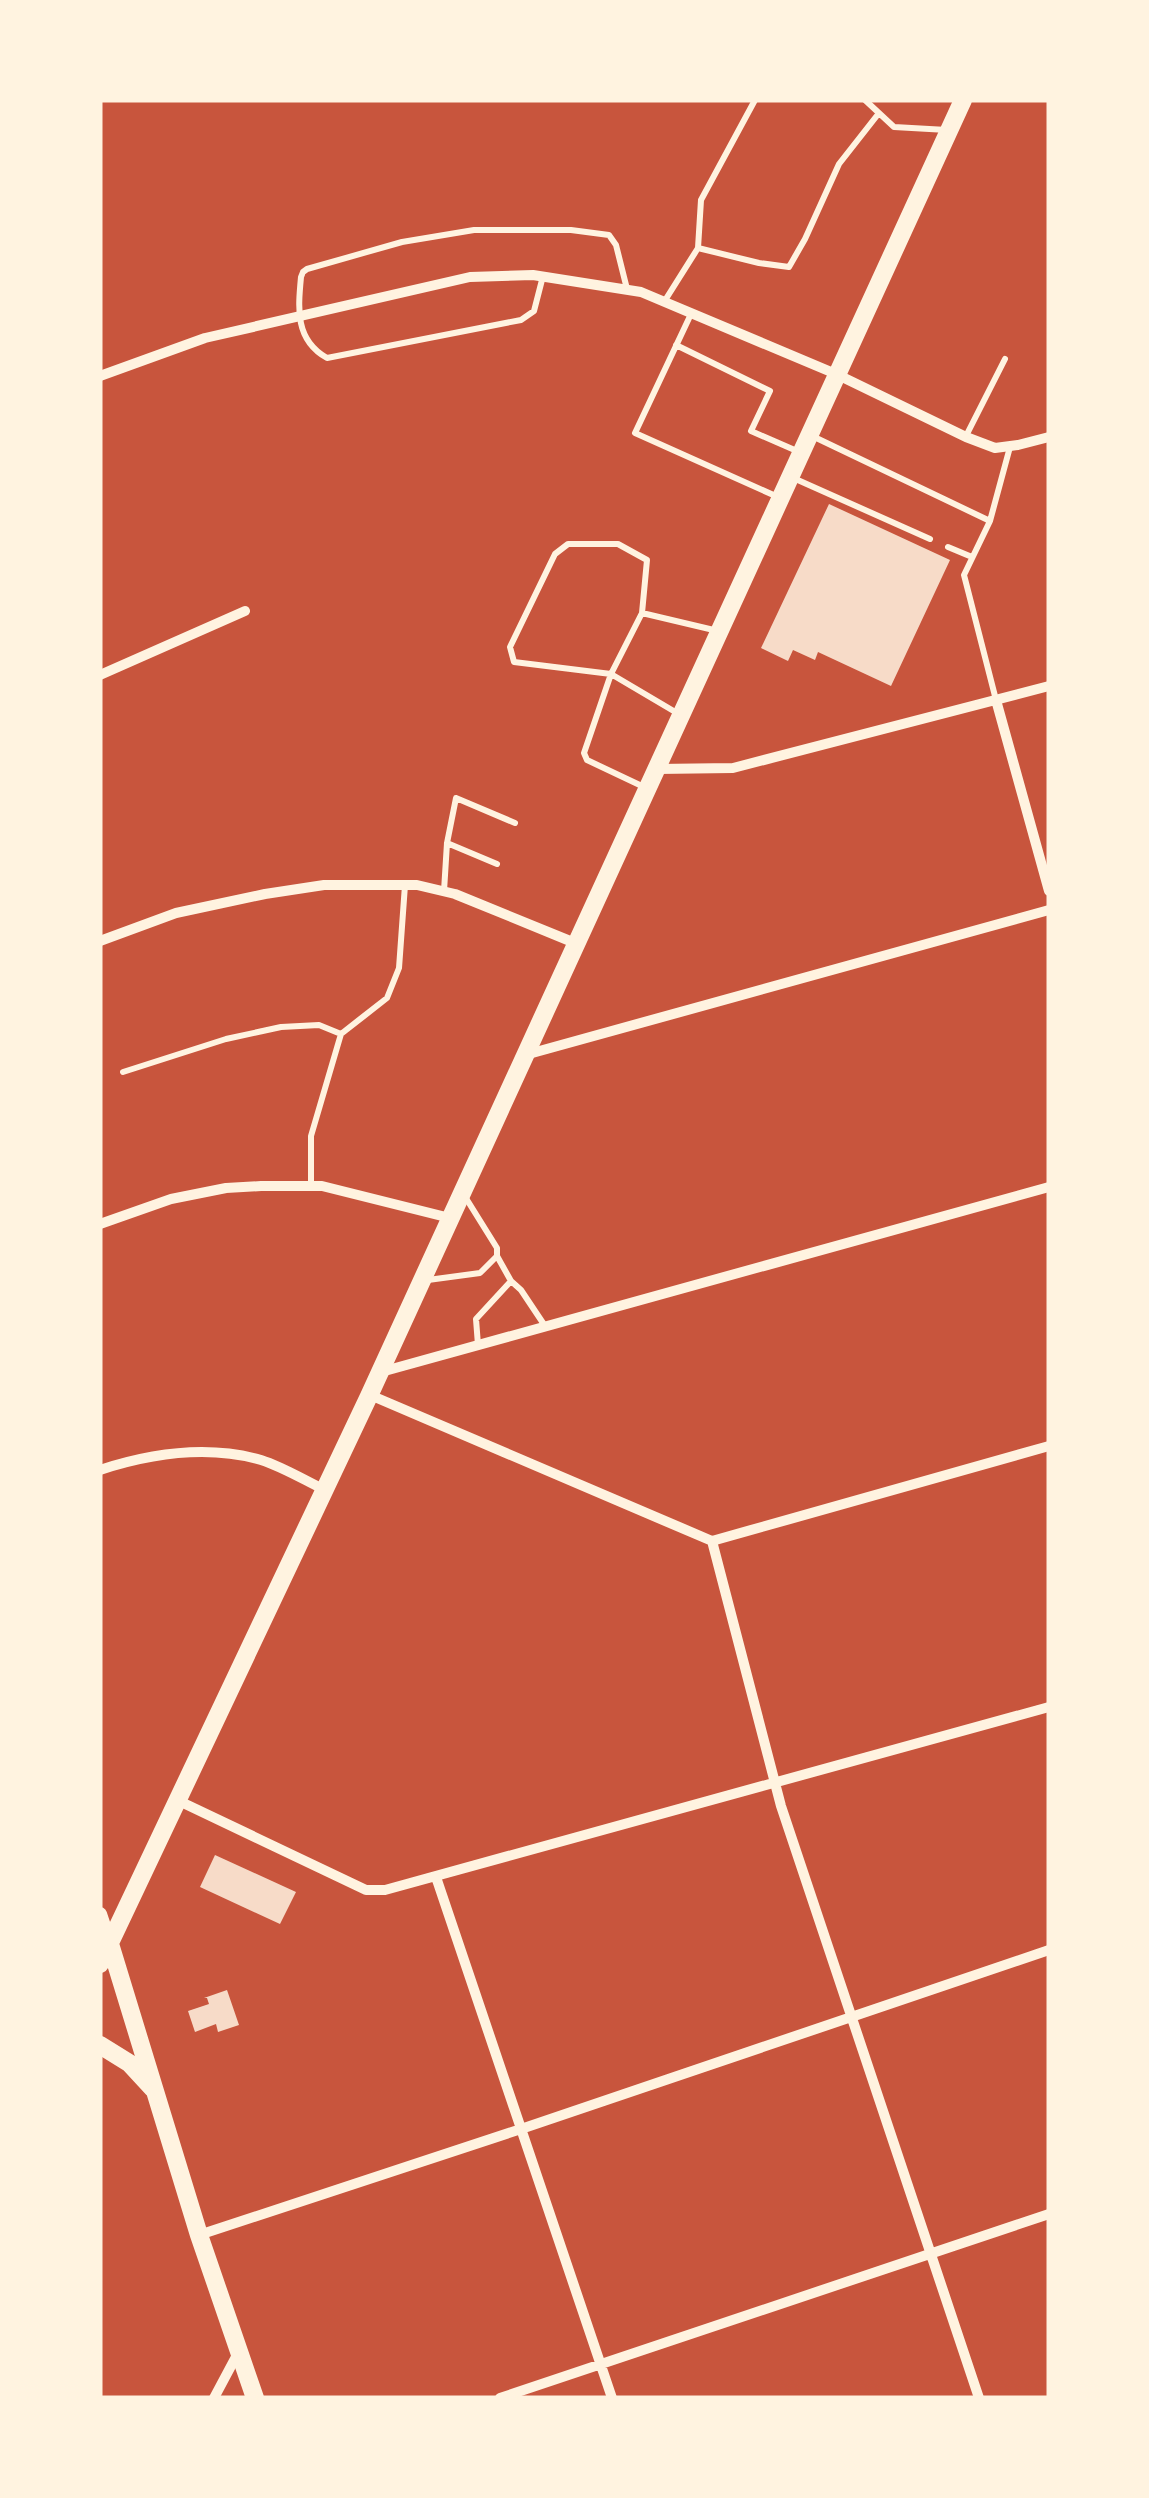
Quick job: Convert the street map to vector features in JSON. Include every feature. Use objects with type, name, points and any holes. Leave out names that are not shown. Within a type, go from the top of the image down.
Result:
[{"type":"main road","points":[[100,1964],[370,1395],[963,100]]},
{"type":"main road","points":[[110,1944],[255,2398]]},
{"type":"main road","points":[[100,2046],[129,2063],[157,2093]]},
{"type":"street","points":[[100,376],[204,338],[470,277],[533,275],[641,292],[836,374],[995,448],[1049,437]]},
{"type":"street","points":[[100,674],[245,610]]},
{"type":"street","points":[[656,769],[733,768],[1049,686]]},
{"type":"street","points":[[996,700],[1049,892]]},
{"type":"street","points":[[100,941],[176,913],[265,894],[324,886],[416,885],[456,894],[575,944]]},
{"type":"street","points":[[524,1055],[1049,910]]},
{"type":"street","points":[[100,1224],[170,1199],[226,1188],[311,1186],[450,1218]]},
{"type":"street","points":[[380,1372],[1049,1187]]},
{"type":"street","points":[[370,1395],[712,1542],[1049,1446]]},
{"type":"street","points":[[100,1470],[170,1454],[223,1452],[263,1461],[325,1490]]},
{"type":"street","points":[[712,1542],[775,1782],[978,2398]]},
{"type":"street","points":[[179,1800],[366,1890],[384,1890],[1049,1707]]},
{"type":"street","points":[[436,1876],[612,2398]]},
{"type":"street","points":[[100,1914],[110,1944]]},
{"type":"street","points":[[200,2235],[1049,1950]]},
{"type":"street","points":[[500,2398],[1049,2214]]},
{"type":"street","points":[[214,2398],[238,2352]]},
{"type":"lane","points":[[664,302],[698,248],[701,200],[755,100]]},
{"type":"lane","points":[[864,100],[894,127],[949,130]]},
{"type":"lane","points":[[698,248],[789,268],[839,164],[879,113]]},
{"type":"lane","points":[[543,276],[534,311],[520,320],[327,358],[314,350],[298,317],[301,277],[308,269],[402,242],[474,230],[571,230],[608,236],[616,246],[627,290]]},
{"type":"lane","points":[[692,313],[635,433],[780,498]]},
{"type":"lane","points":[[676,345],[770,392],[751,431],[800,453]]},
{"type":"lane","points":[[966,437],[1005,359]]},
{"type":"lane","points":[[808,434],[990,521]]},
{"type":"lane","points":[[996,700],[964,575],[990,521],[1010,446]]},
{"type":"lane","points":[[789,476],[930,539]]},
{"type":"lane","points":[[647,788],[587,760],[584,753],[611,674],[642,614],[647,560],[618,544],[568,544],[555,554],[510,647],[514,662],[611,674],[680,715]]},
{"type":"lane","points":[[948,547],[972,557]]},
{"type":"lane","points":[[642,614],[719,631]]},
{"type":"lane","points":[[444,891],[447,843],[456,798],[515,823]]},
{"type":"lane","points":[[447,843],[497,864]]},
{"type":"lane","points":[[311,1186],[312,1136],[341,1034],[387,998],[400,968],[405,885]]},
{"type":"lane","points":[[122,1072],[226,1038],[281,1027],[319,1024],[341,1034]]},
{"type":"lane","points":[[462,1191],[497,1248],[497,1256],[511,1281],[545,1327]]},
{"type":"lane","points":[[422,1281],[480,1273],[497,1256]]},
{"type":"lane","points":[[478,1345],[476,1318],[511,1281]]},
{"type":"building","points":[[829,504],[950,560],[891,686],[818,652],[815,660],[793,650],[788,661],[761,648]]},
{"type":"building","points":[[215,1855],[296,1892],[280,1924],[200,1887]]},
{"type":"building","points":[[227,1990],[239,2025],[218,2032],[216,2024],[195,2032],[188,2011],[209,2004],[204,1998]]}]
